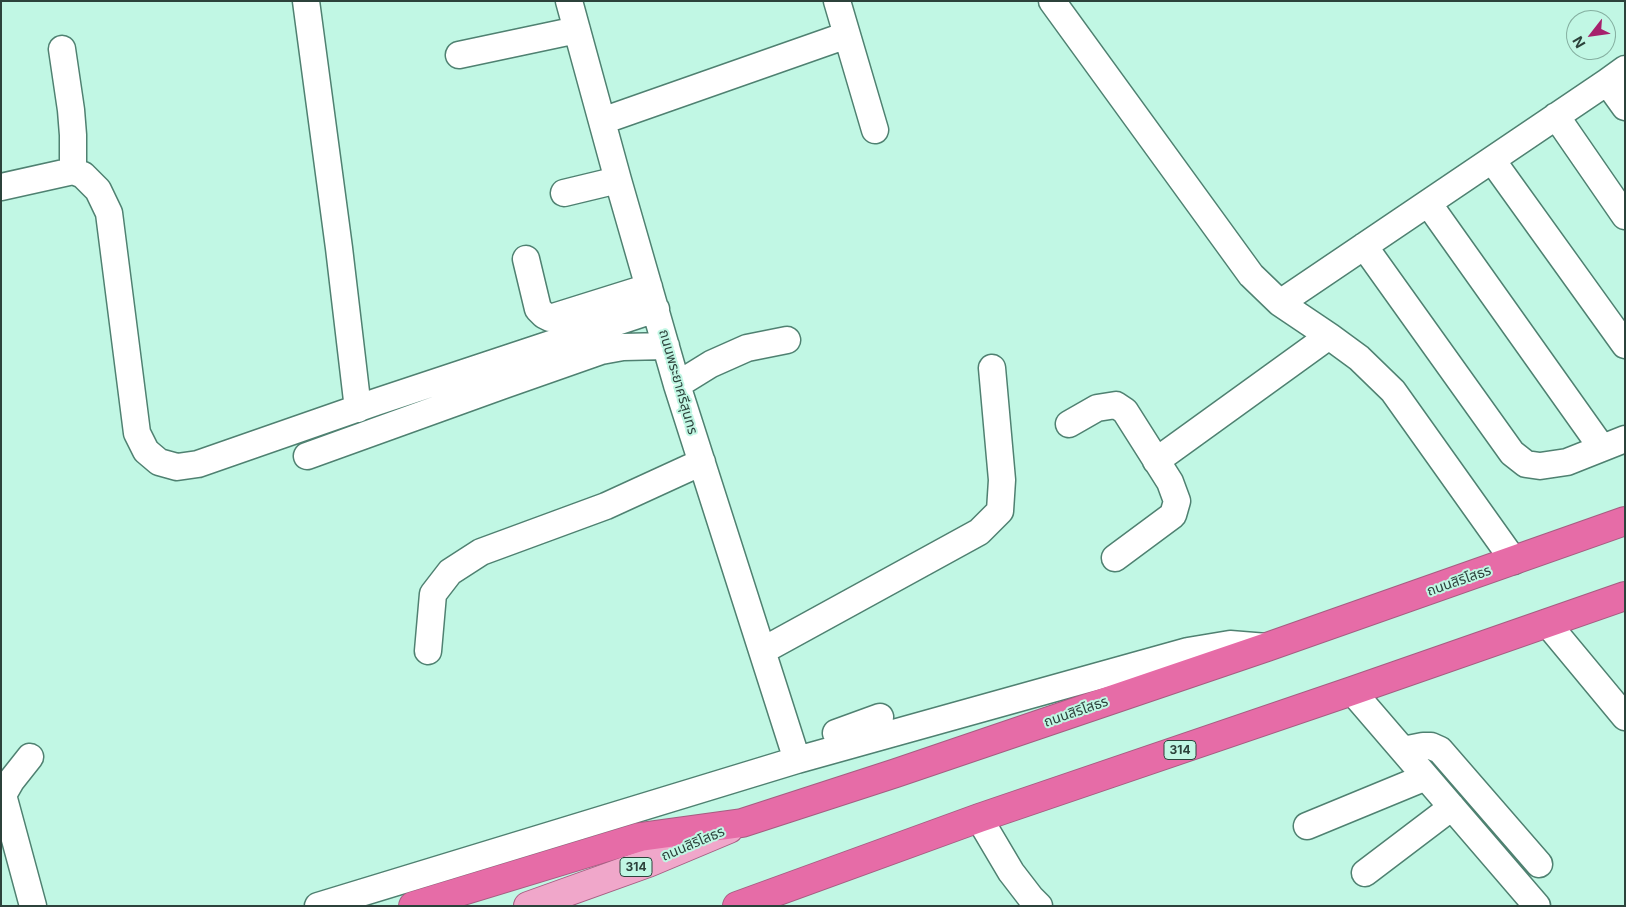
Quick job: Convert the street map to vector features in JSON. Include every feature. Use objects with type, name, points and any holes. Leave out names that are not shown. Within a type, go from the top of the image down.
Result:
[{"type":"highway","name":"ถนนสิริโสธร","points":[[742,823],[1268,647],[1514,562],[1625,521]]},
{"type":"highway","name":"314","points":[[736,906],[979,818],[1625,596]]},
{"type":"highway","points":[[413,906],[640,838],[742,823]]},
{"type":"main road","name":"ถนนสิริโสธร","points":[[528,906],[648,863],[742,823]]},
{"type":"street","points":[[306,1],[337,238],[367,405],[385,428]]},
{"type":"street","points":[[837,1],[875,130]]},
{"type":"street","points":[[1052,1],[1251,275],[1280,303],[1359,358],[1392,391],[1514,562]]},
{"type":"street","name":"ถนนพระยาศรีสุนทร","points":[[574,3],[577,30],[677,385],[795,754]]},
{"type":"street","points":[[459,55],[577,30]]},
{"type":"street","points":[[602,121],[847,35]]},
{"type":"street","points":[[62,50],[73,135],[73,171]]},
{"type":"street","points":[[1280,303],[1616,75],[1625,107]]},
{"type":"street","points":[[1556,116],[1625,216]]},
{"type":"street","points":[[1492,160],[1625,345]]},
{"type":"street","points":[[1,187],[73,171],[84,175],[98,190],[109,213],[137,433],[146,451],[152,457],[159,462],[177,467],[198,464],[367,405],[653,298]]},
{"type":"street","points":[[564,193],[618,180]]},
{"type":"street","points":[[1364,246],[1512,453],[1526,464],[1540,466],[1567,462],[1613,443],[1428,203]]},
{"type":"street","points":[[526,259],[538,309],[550,318],[653,298]]},
{"type":"street","points":[[1156,461],[1329,336]]},
{"type":"street","points":[[677,385],[711,364],[748,348],[786,340]]},
{"type":"street","points":[[307,456],[601,351],[623,347],[666,346]]},
{"type":"street","points":[[762,651],[979,532],[1000,511],[1002,480],[992,368]]},
{"type":"street","points":[[1069,424],[1097,408],[1116,405],[1125,411],[1170,482],[1177,501],[1173,515],[1115,558]]},
{"type":"street","points":[[428,651],[433,594],[450,572],[481,552],[606,506],[702,462]]},
{"type":"street","points":[[1547,623],[1625,717]]},
{"type":"street","points":[[318,906],[795,754],[1188,651],[1230,644],[1268,647]]},
{"type":"street","points":[[1352,691],[1537,906]]},
{"type":"street","points":[[795,754],[880,717]]},
{"type":"street","points":[[1403,750],[1423,746],[1432,746],[1440,750],[1539,864]]},
{"type":"street","points":[[30,757],[11,781],[3,795],[33,906]]},
{"type":"street","points":[[1307,826],[1426,777]]},
{"type":"street","points":[[1365,873],[1452,807]]},
{"type":"street","points":[[979,818],[1032,903]]}]
